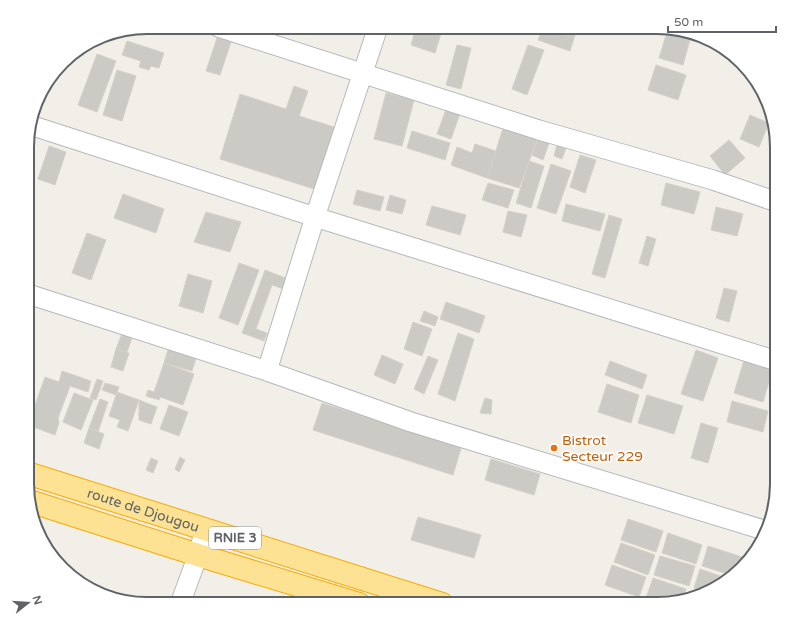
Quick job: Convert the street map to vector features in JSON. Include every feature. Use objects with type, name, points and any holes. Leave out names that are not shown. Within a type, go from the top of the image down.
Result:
[{"type":"highway","name":"route de Djougou","points":[[34,475],[420,597]]},
{"type":"highway","name":"route de Djougou","points":[[36,503],[198,555],[336,597]]},
{"type":"street","points":[[240,34],[539,130],[713,180],[770,200]]},
{"type":"street","points":[[267,371],[315,217],[376,34]]},
{"type":"street","points":[[36,127],[315,217],[770,359]]},
{"type":"street","points":[[34,296],[267,371],[411,422],[760,529]]},
{"type":"street","points":[[183,597],[198,555],[205,529]]},
{"type":"building","points":[[414,34],[441,34],[435,53],[411,45]]},
{"type":"building","points":[[540,34],[563,34],[574,38],[570,51],[538,40]]},
{"type":"building","points":[[563,34],[575,34],[574,38]]},
{"type":"building","points":[[666,34],[690,39],[683,65],[659,58]]},
{"type":"building","points":[[217,38],[231,42],[220,75],[206,71]]},
{"type":"building","points":[[127,41],[164,53],[159,68],[151,66],[149,70],[139,67],[141,61],[122,55]]},
{"type":"building","points":[[457,45],[471,48],[461,89],[446,85]]},
{"type":"building","points":[[528,45],[544,50],[527,95],[512,89]]},
{"type":"building","points":[[97,54],[116,61],[97,112],[78,105]]},
{"type":"building","points":[[656,65],[686,75],[678,100],[648,90]]},
{"type":"building","points":[[117,70],[136,76],[122,121],[103,115]]},
{"type":"building","points":[[294,86],[308,91],[299,116],[334,127],[314,189],[220,159],[240,94],[286,109]]},
{"type":"building","points":[[386,93],[414,100],[402,146],[374,139]]},
{"type":"building","points":[[448,104],[462,108],[451,139],[437,134]]},
{"type":"building","points":[[750,115],[767,122],[768,125],[759,147],[740,139]]},
{"type":"building","points":[[505,122],[539,135],[519,188],[487,178]]},
{"type":"building","points":[[412,131],[450,143],[445,160],[407,148]]},
{"type":"building","points":[[538,139],[549,143],[543,160],[532,155]]},
{"type":"building","points":[[729,140],[745,158],[725,175],[710,156]]},
{"type":"building","points":[[475,144],[496,151],[487,178],[451,165],[457,147],[472,153]]},
{"type":"building","points":[[557,145],[566,148],[562,159],[554,156]]},
{"type":"building","points":[[49,146],[66,152],[55,185],[38,179]]},
{"type":"building","points":[[580,155],[596,160],[585,193],[570,187]]},
{"type":"building","points":[[529,161],[544,166],[531,208],[516,203]]},
{"type":"building","points":[[551,164],[571,171],[556,214],[537,208]]},
{"type":"building","points":[[488,183],[514,190],[508,208],[482,200]]},
{"type":"building","points":[[666,183],[700,192],[694,214],[661,205]]},
{"type":"building","points":[[357,190],[384,197],[380,211],[353,204]]},
{"type":"building","points":[[123,194],[164,209],[156,233],[114,218]]},
{"type":"building","points":[[390,195],[406,200],[402,214],[386,210]]},
{"type":"building","points":[[566,204],[605,214],[600,231],[562,221]]},
{"type":"building","points":[[432,206],[466,215],[460,235],[426,225]]},
{"type":"building","points":[[716,207],[743,214],[737,236],[711,230]]},
{"type":"building","points":[[508,211],[527,215],[521,237],[503,232]]},
{"type":"building","points":[[206,212],[241,222],[230,252],[194,242]]},
{"type":"building","points":[[609,215],[622,219],[605,278],[592,274]]},
{"type":"building","points":[[87,233],[106,240],[91,280],[72,273]]},
{"type":"building","points":[[647,236],[656,239],[648,266],[639,263]]},
{"type":"building","points":[[239,263],[259,270],[238,325],[219,318]]},
{"type":"building","points":[[265,270],[288,279],[284,289],[272,285],[256,329],[267,333],[264,341],[242,333]]},
{"type":"building","points":[[188,274],[212,281],[203,313],[179,306]]},
{"type":"building","points":[[724,288],[737,291],[729,322],[716,318]]},
{"type":"building","points":[[446,302],[485,316],[479,333],[440,319]]},
{"type":"building","points":[[424,311],[438,317],[435,326],[420,321]]},
{"type":"building","points":[[413,322],[432,329],[422,356],[404,349]]},
{"type":"building","points":[[123,331],[133,335],[127,352],[116,349]]},
{"type":"building","points":[[458,333],[474,339],[455,401],[438,394]]},
{"type":"building","points":[[170,343],[198,352],[192,371],[164,363]]},
{"type":"building","points":[[116,349],[129,353],[123,371],[111,367]]},
{"type":"building","points":[[696,350],[718,358],[703,401],[681,394]]},
{"type":"building","points":[[382,355],[403,364],[395,384],[374,375]]},
{"type":"building","points":[[428,356],[438,360],[424,394],[414,389]]},
{"type":"building","points":[[745,357],[770,364],[770,378],[763,402],[734,393]]},
{"type":"building","points":[[610,361],[647,375],[642,389],[605,375]]},
{"type":"building","points":[[164,363],[194,374],[183,405],[160,397],[159,400],[146,396],[148,390],[154,392]]},
{"type":"building","points":[[62,371],[91,381],[88,392],[70,386],[58,418],[59,423],[55,435],[34,427],[34,408],[45,377],[59,382]]},
{"type":"building","points":[[97,379],[103,381],[96,400],[90,398]]},
{"type":"building","points":[[105,383],[119,387],[116,395],[102,390]]},
{"type":"building","points":[[607,384],[639,395],[631,423],[598,412]]},
{"type":"building","points":[[117,392],[139,400],[128,431],[117,427],[120,420],[109,416]]},
{"type":"building","points":[[74,393],[93,400],[81,430],[63,422]]},
{"type":"building","points":[[647,395],[683,406],[674,434],[638,423]]},
{"type":"building","points":[[485,398],[492,400],[491,414],[480,413]]},
{"type":"building","points":[[100,399],[108,402],[98,432],[89,428]]},
{"type":"building","points":[[139,400],[157,407],[151,424],[139,420]]},
{"type":"building","points":[[732,401],[768,411],[763,432],[727,422]]},
{"type":"building","points":[[322,403],[461,448],[453,475],[313,430]]},
{"type":"building","points":[[169,405],[188,412],[179,436],[160,429]]},
{"type":"building","points":[[701,423],[718,428],[708,463],[691,458]]},
{"type":"building","points":[[89,428],[104,434],[99,449],[84,443]]},
{"type":"building","points":[[180,457],[185,460],[179,472],[175,469]]},
{"type":"building","points":[[151,458],[158,461],[153,473],[146,470]]},
{"type":"building","points":[[491,459],[540,474],[534,495],[485,480]]},
{"type":"building","points":[[418,517],[481,535],[474,558],[411,540]]},
{"type":"building","points":[[628,519],[663,531],[656,552],[621,540]]},
{"type":"building","points":[[668,533],[702,545],[696,564],[662,553]]},
{"type":"building","points":[[621,543],[655,555],[648,575],[614,562]]},
{"type":"building","points":[[708,546],[742,557],[741,560],[726,574],[702,566]]},
{"type":"building","points":[[660,556],[695,566],[689,586],[654,575]]},
{"type":"building","points":[[612,565],[646,577],[639,597],[605,585]]},
{"type":"building","points":[[700,569],[722,577],[698,589],[694,588]]},
{"type":"building","points":[[653,578],[686,589],[685,593],[679,595],[646,597]]},
{"type":"place","name":"Bistrot Secteur 229","points":[[554,448]]}]
